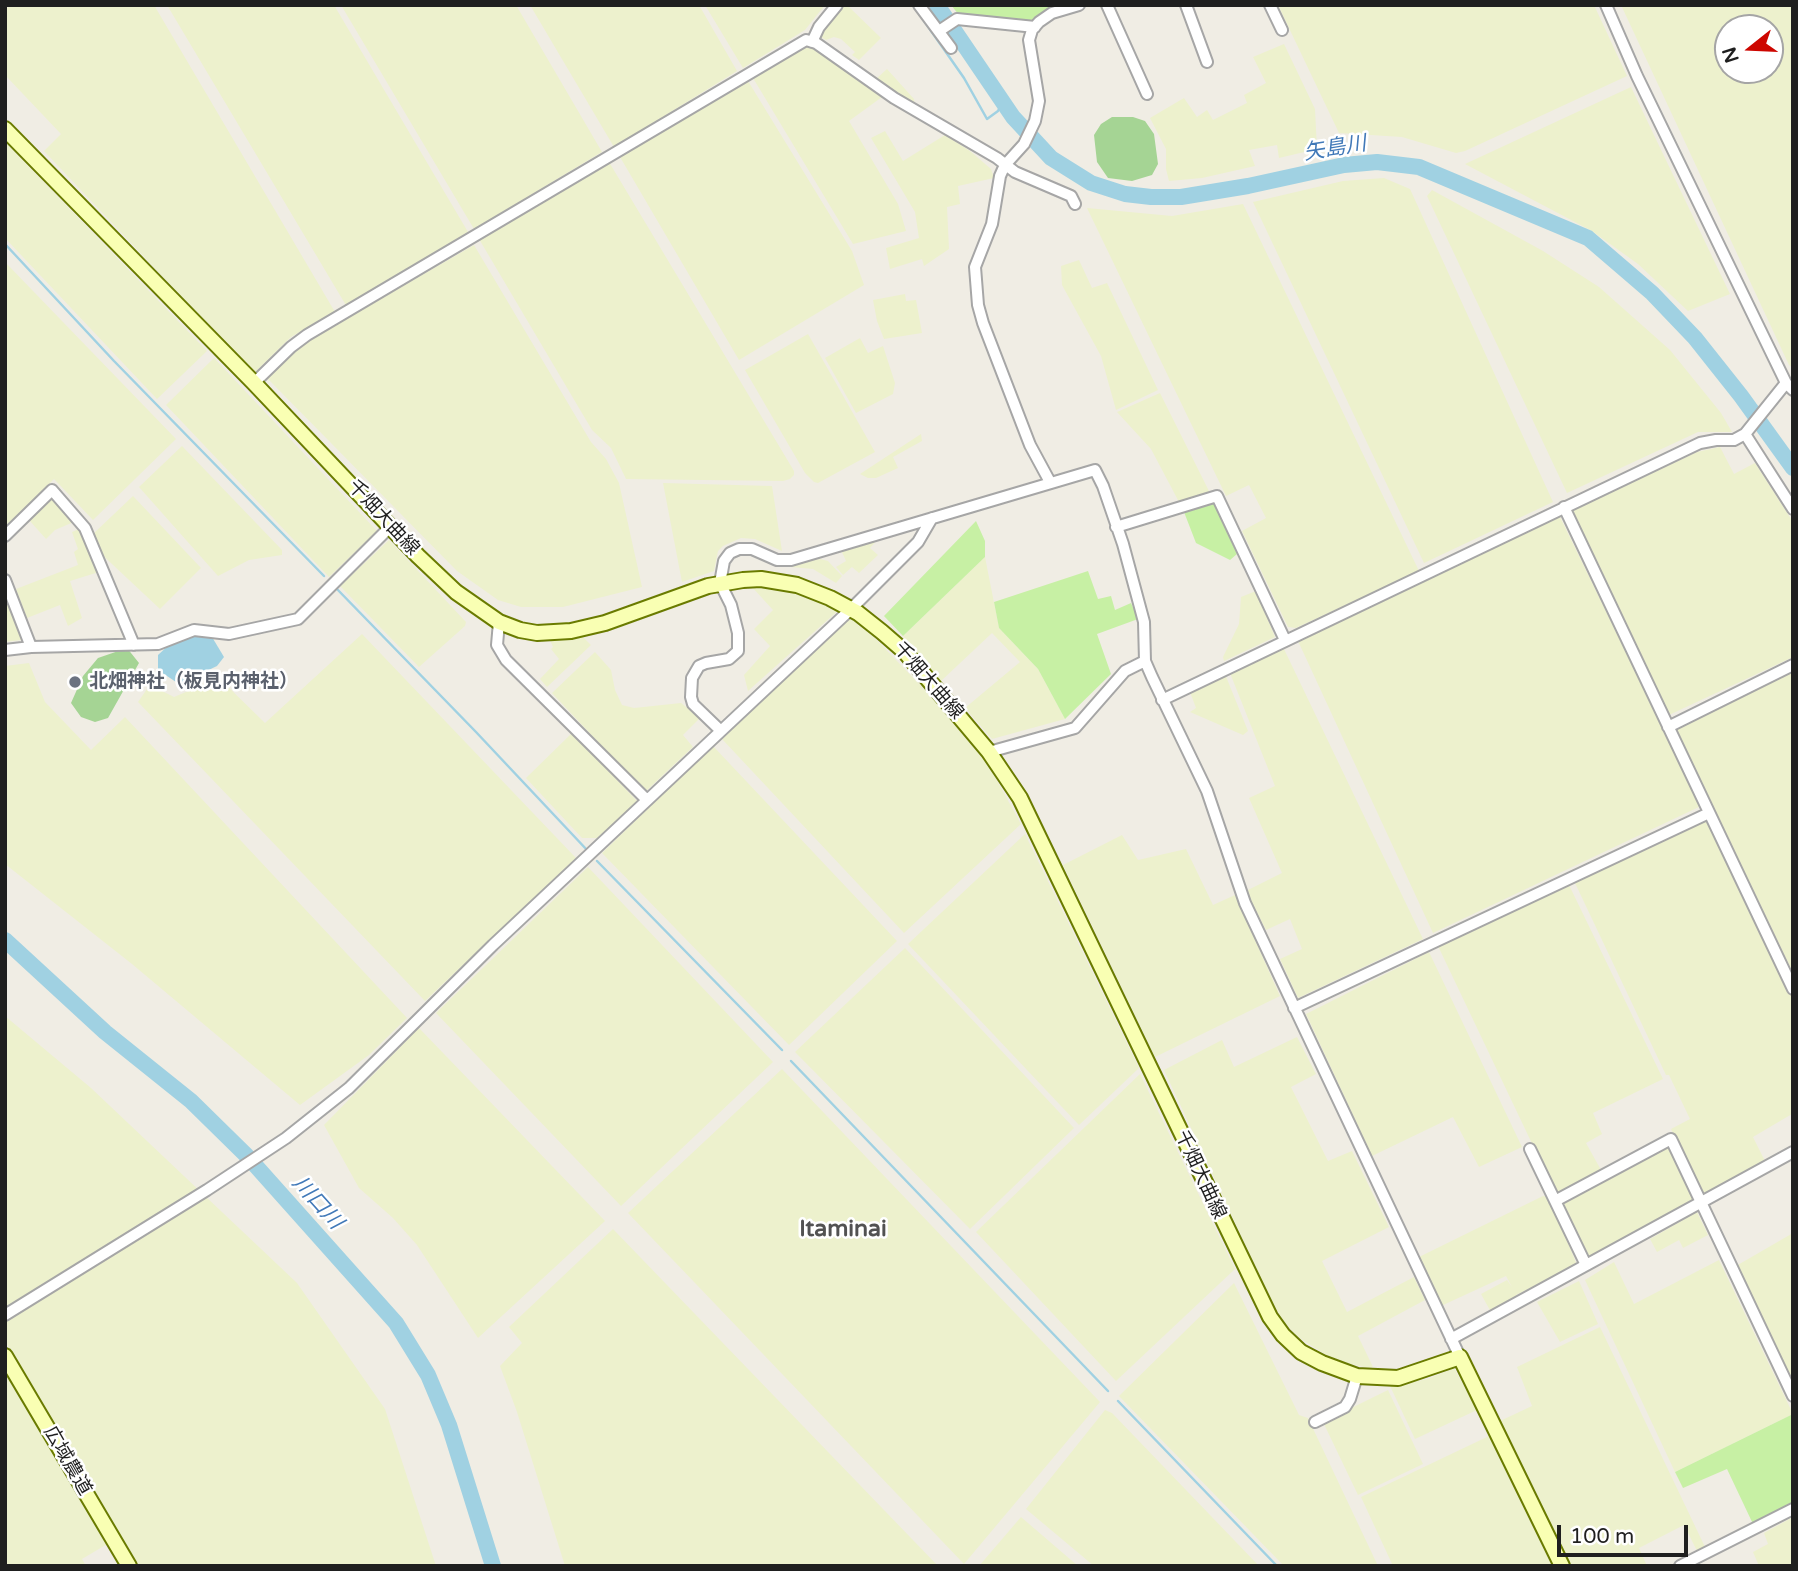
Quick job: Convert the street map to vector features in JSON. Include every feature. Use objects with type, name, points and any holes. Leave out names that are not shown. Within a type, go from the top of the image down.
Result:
[{"type":"main road","name":"千畑大曲線","points":[[5,129],[456,592],[499,622],[537,633],[571,631],[605,623],[720,583],[744,580],[779,581],[814,591],[871,622],[905,652],[989,752],[1020,798],[1270,1317],[1283,1335],[1301,1352],[1357,1376],[1398,1378],[1460,1357]]},
{"type":"main road","name":"広域農道","points":[[5,1356],[129,1566]]},
{"type":"main road","points":[[1460,1357],[1562,1566]]},
{"type":"street","points":[[812,42],[819,27],[837,5]]},
{"type":"street","points":[[919,5],[951,48]]},
{"type":"street","points":[[1050,482],[1030,445],[983,323],[978,305],[975,267],[992,224],[1000,176],[1005,165],[1024,144],[1039,101],[1029,40],[1039,22],[1052,13],[1079,5]]},
{"type":"street","points":[[1107,5],[1147,94]]},
{"type":"street","points":[[1186,5],[1207,62]]},
{"type":"street","points":[[1270,5],[1282,30]]},
{"type":"street","points":[[1162,700],[1700,443],[1734,440],[1747,433],[1774,397],[1790,387],[1637,76],[1606,5]]},
{"type":"street","points":[[939,31],[953,20],[1035,27]]},
{"type":"street","points":[[254,383],[307,335],[754,72],[800,42],[812,42],[894,98],[1005,165],[1071,197],[1075,204]]},
{"type":"street","points":[[1747,433],[1793,509]]},
{"type":"street","points":[[721,731],[693,704],[691,697],[692,678],[699,666],[729,659],[738,651],[738,633],[731,605],[720,583],[724,561],[730,553],[752,548],[777,560],[791,560],[1095,470],[1103,485],[1144,622],[1145,661],[1207,791],[1245,904],[1460,1357]]},
{"type":"street","points":[[6,533],[52,491],[85,528],[134,645]]},
{"type":"street","points":[[1116,527],[1217,496],[1285,640]]},
{"type":"street","points":[[1564,507],[1793,989]]},
{"type":"street","points":[[5,1315],[286,1138],[349,1088],[492,945],[851,609],[918,542],[932,518]]},
{"type":"street","points":[[5,650],[158,644],[194,630],[229,634],[298,619],[391,526]]},
{"type":"street","points":[[5,580],[31,647]]},
{"type":"street","points":[[499,622],[498,645],[506,660],[647,800]]},
{"type":"street","points":[[989,752],[1075,728],[1125,671],[1145,661]]},
{"type":"street","points":[[1668,727],[1793,665]]},
{"type":"street","points":[[1294,1008],[1709,813]]},
{"type":"street","points":[[1555,1201],[1671,1139],[1793,1396]]},
{"type":"street","points":[[1530,1149],[1586,1265]]},
{"type":"street","points":[[1451,1339],[1793,1152]]},
{"type":"street","points":[[1315,1422],[1345,1407],[1357,1376]]},
{"type":"street","points":[[1680,1566],[1793,1509]]},
{"type":"green space","points":[[10,5],[154,5],[335,312],[291,337],[254,373],[44,151],[61,134],[5,75],[5,10]]},
{"type":"green space","points":[[167,5],[334,5],[468,232],[347,307]]},
{"type":"green space","points":[[341,5],[516,5],[602,152],[474,229]]},
{"type":"green space","points":[[530,5],[699,5],[737,71],[614,147]]},
{"type":"green space","points":[[705,5],[825,5],[805,30],[743,68]]},
{"type":"green space","points":[[842,5],[847,5],[881,38],[859,60],[852,55],[855,52],[841,39],[834,37],[826,40],[821,37],[822,29]]},
{"type":"green space","points":[[951,5],[1054,5],[1027,23],[959,15]]},
{"type":"green space","points":[[1278,5],[1594,5],[1627,76],[1456,153],[1402,137],[1339,133]]},
{"type":"green space","points":[[1621,5],[1793,5],[1793,368],[1789,365]]},
{"type":"green space","points":[[1284,44],[1315,109],[1317,149],[1279,158],[1277,145],[1249,150],[1255,166],[1202,178],[1169,181],[1166,149],[1150,118],[1184,98],[1197,117],[1207,110],[1213,120],[1247,103],[1244,95],[1266,83],[1253,57]]},
{"type":"green space","points":[[805,47],[821,51],[882,97],[849,121],[898,204],[906,231],[853,244],[753,78]]},
{"type":"green space","points":[[887,69],[914,99],[915,107],[876,79]]},
{"type":"green space","points":[[748,81],[852,251],[864,285],[739,360],[620,157]]},
{"type":"green space","points":[[1631,87],[1730,294],[1688,311],[1638,264],[1592,231],[1465,164]]},
{"type":"green space","points":[[1112,117],[1133,117],[1145,121],[1154,134],[1158,164],[1152,175],[1132,181],[1108,178],[1097,162],[1094,135],[1101,124]]},
{"type":"green space","points":[[885,131],[903,161],[945,135],[991,169],[994,178],[958,186],[960,204],[947,207],[949,249],[924,266],[922,259],[890,269],[886,248],[919,238],[915,212],[871,138]]},
{"type":"green space","points":[[5,142],[207,351],[157,399],[5,238]]},
{"type":"green space","points":[[609,162],[794,471],[790,479],[626,479],[611,448],[592,430],[479,239]]},
{"type":"green space","points":[[1384,178],[1410,189],[1553,502],[1424,563],[1253,202],[1343,181]]},
{"type":"green space","points":[[1432,190],[1543,251],[1599,287],[1670,350],[1721,413],[1732,432],[1698,432],[1567,493],[1427,196]]},
{"type":"green space","points":[[1243,204],[1419,571],[1296,628],[1288,627],[1242,531],[1266,518],[1249,485],[1226,496],[1087,208],[1172,216]]},
{"type":"green space","points":[[474,245],[591,442],[606,459],[619,483],[642,587],[563,607],[521,607],[498,600],[457,571],[267,378],[299,346]]},
{"type":"green space","points":[[1079,260],[1092,288],[1107,283],[1158,390],[1116,410],[1101,356],[1062,285],[1061,266]]},
{"type":"green space","points":[[5,262],[176,439],[93,520],[54,479],[7,526],[5,524]]},
{"type":"green space","points":[[905,294],[906,301],[916,300],[922,333],[884,339],[873,300]]},
{"type":"green space","points":[[808,334],[875,452],[818,483],[805,473],[745,370]]},
{"type":"green space","points":[[860,338],[868,353],[883,346],[895,383],[893,394],[856,413],[825,358]]},
{"type":"green space","points":[[214,358],[377,531],[329,577],[166,405]]},
{"type":"green space","points":[[1160,393],[1210,493],[1179,502],[1151,449],[1117,412]]},
{"type":"green space","points":[[921,434],[922,441],[893,457],[898,468],[876,478],[860,474]]},
{"type":"green space","points":[[182,446],[282,550],[282,555],[249,560],[218,576],[139,487]]},
{"type":"green space","points":[[1720,447],[1734,474],[1755,463],[1793,522],[1793,657],[1669,715],[1572,511],[1697,452]]},
{"type":"green space","points":[[663,483],[772,486],[782,551],[755,539],[741,538],[718,551],[714,571],[682,582]]},
{"type":"green space","points":[[54,494],[76,521],[55,530],[46,539],[29,520]]},
{"type":"green space","points":[[133,496],[201,568],[160,609],[96,549],[92,535]]},
{"type":"green space","points":[[1214,503],[1237,554],[1230,560],[1196,543],[1184,512]]},
{"type":"green space","points":[[1560,517],[1701,806],[1433,933],[1298,641]]},
{"type":"green space","points":[[976,521],[985,541],[985,557],[903,636],[884,616]]},
{"type":"green space","points":[[79,529],[84,531],[99,572],[70,581],[82,618],[68,626],[60,605],[27,618],[16,589],[78,565],[74,552],[78,549],[72,532]]},
{"type":"green space","points":[[879,538],[870,548],[878,555],[859,573],[852,567],[843,575],[836,567],[846,561],[841,550]]},
{"type":"green space","points":[[389,540],[466,622],[465,626],[419,667],[340,586]]},
{"type":"green space","points":[[985,557],[999,628],[1038,669],[1065,719],[992,739],[965,708],[1020,662],[992,633],[941,681],[903,636]]},
{"type":"green space","points":[[820,559],[828,561],[842,576],[836,583],[813,569],[791,567],[791,564]]},
{"type":"green space","points":[[1088,571],[1098,599],[1111,596],[1115,610],[1131,603],[1138,619],[1097,634],[1111,674],[1065,719],[1038,669],[999,628],[994,602]]},
{"type":"green space","points":[[761,584],[805,592],[841,608],[748,691],[744,675],[770,646],[754,629],[773,610],[752,587]]},
{"type":"green space","points":[[1256,591],[1275,637],[1224,661],[1223,657],[1239,624],[1241,597]]},
{"type":"green space","points":[[5,594],[19,630],[21,640],[5,642]]},
{"type":"green space","points":[[850,618],[865,628],[958,724],[989,766],[1021,824],[904,933],[722,739]]},
{"type":"green space","points":[[578,632],[591,645],[547,687],[540,679],[559,659],[551,649],[553,647],[549,638]]},
{"type":"green space","points":[[362,634],[576,858],[425,1001],[138,702],[147,689],[154,687],[174,697],[219,678],[265,723]]},
{"type":"green space","points":[[1283,647],[1423,939],[1298,998],[1280,959],[1302,949],[1290,919],[1266,930],[1246,891],[1282,873],[1249,798],[1275,786],[1230,673]]},
{"type":"green space","points":[[127,648],[139,663],[108,718],[95,722],[81,717],[71,703],[83,676],[98,658]]},
{"type":"green space","points":[[595,652],[611,670],[615,690],[622,705],[634,708],[681,703],[700,718],[683,735],[693,747],[645,792],[552,693]]},
{"type":"green space","points":[[29,663],[45,702],[91,750],[125,717],[407,1018],[369,1055],[300,1105],[132,964],[5,864],[5,666]]},
{"type":"green space","points":[[1793,671],[1793,973],[1676,728]]},
{"type":"green space","points":[[1225,674],[1248,731],[1243,735],[1190,712],[1196,708],[1190,692]]},
{"type":"green space","points":[[572,733],[638,802],[597,838],[582,838],[526,778]]},
{"type":"green space","points":[[713,746],[897,941],[789,1045],[602,853]]},
{"type":"green space","points":[[1705,819],[1793,1000],[1793,1107],[1792,1114],[1753,1137],[1765,1161],[1703,1196],[1671,1129],[1690,1119],[1669,1075],[1666,1075],[1575,883]]},
{"type":"green space","points":[[1025,834],[1139,1068],[1079,1125],[908,944]]},
{"type":"green space","points":[[1122,835],[1138,860],[1186,849],[1213,905],[1235,895],[1280,996],[1155,1057],[1063,865]]},
{"type":"green space","points":[[588,867],[773,1062],[621,1206],[436,1013]]},
{"type":"green space","points":[[1569,885],[1663,1079],[1593,1113],[1602,1134],[1586,1143],[1601,1170],[1556,1194],[1438,946]]},
{"type":"green space","points":[[905,948],[1074,1128],[970,1229],[795,1052]]},
{"type":"green space","points":[[1429,952],[1522,1147],[1479,1167],[1453,1117],[1372,1156],[1306,1014]]},
{"type":"green space","points":[[5,1016],[91,1088],[297,1283],[385,1409],[436,1566],[139,1566],[5,1341]]},
{"type":"green space","points":[[419,1028],[605,1221],[478,1338],[417,1245],[393,1218],[359,1188],[324,1125]]},
{"type":"green space","points":[[1297,1037],[1316,1074],[1291,1087],[1328,1161],[1352,1151],[1389,1227],[1322,1261],[1347,1312],[1414,1277],[1425,1300],[1358,1336],[1373,1367],[1334,1360],[1298,1337],[1285,1323],[1274,1306],[1164,1070],[1222,1040],[1234,1067]]},
{"type":"green space","points":[[782,1069],[1100,1402],[964,1564],[628,1213]]},
{"type":"green space","points":[[1140,1074],[1235,1269],[1116,1381],[976,1232]]},
{"type":"green space","points":[[1668,1148],[1693,1200],[1588,1259],[1561,1203]]},
{"type":"green space","points":[[1543,1196],[1549,1197],[1577,1265],[1516,1295],[1517,1297],[1491,1312],[1481,1294],[1507,1280],[1512,1287],[1506,1276],[1441,1306],[1419,1257]]},
{"type":"green space","points":[[1697,1212],[1708,1235],[1683,1248],[1679,1240],[1657,1252],[1650,1239]]},
{"type":"green space","points":[[613,1229],[938,1566],[565,1566],[500,1366],[522,1343],[509,1327]]},
{"type":"green space","points":[[1793,1233],[1793,1385],[1736,1266]]},
{"type":"green space","points":[[1719,1260],[1793,1414],[1675,1472],[1585,1280],[1614,1262],[1634,1304]]},
{"type":"green space","points":[[1579,1281],[1598,1324],[1560,1342],[1537,1302]]},
{"type":"green space","points":[[1234,1283],[1299,1415],[1308,1418],[1378,1566],[1284,1566],[1119,1396]]},
{"type":"green space","points":[[1600,1327],[1705,1547],[1697,1551],[1684,1525],[1639,1548],[1647,1566],[1567,1566],[1500,1421],[1532,1406],[1517,1367]]},
{"type":"green space","points":[[1454,1368],[1477,1410],[1415,1439],[1390,1386],[1428,1379]]},
{"type":"green space","points":[[5,1371],[109,1543],[82,1559],[86,1566],[5,1566]]},
{"type":"green space","points":[[1388,1390],[1423,1464],[1358,1495],[1323,1422]]},
{"type":"green space","points":[[1105,1410],[1112,1413],[1259,1566],[1094,1566],[1026,1509]]},
{"type":"green space","points":[[1793,1414],[1793,1503],[1753,1524],[1727,1469],[1683,1488],[1675,1472]]},
{"type":"green space","points":[[1489,1436],[1552,1566],[1393,1566],[1361,1497]]},
{"type":"green space","points":[[1021,1517],[1078,1566],[979,1566]]},
{"type":"green space","points":[[1793,1517],[1793,1566],[1759,1566],[1753,1552],[1768,1544],[1764,1533]]},
{"type":"water","points":[[202,632],[212,637],[224,657],[217,666],[179,684],[158,670],[158,655],[171,643]]},
{"type":"waterway","points":[[913,5],[964,78],[987,119],[998,111],[1002,103]]},
{"type":"waterway","name":"矢島川","points":[[937,5],[1013,117],[1051,158],[1091,183],[1125,194],[1181,197],[1248,186],[1344,165],[1377,162],[1419,167],[1588,238],[1652,293],[1695,338],[1793,468]]},
{"type":"waterway","points":[[5,244],[114,361],[324,576]]},
{"type":"waterway","points":[[335,587],[587,850]]},
{"type":"waterway","points":[[597,861],[782,1050]]},
{"type":"waterway","name":"川口川","points":[[5,940],[105,1032],[191,1101],[247,1156],[396,1323],[428,1375],[449,1425],[493,1566]]},
{"type":"waterway","points":[[791,1061],[1108,1391]]},
{"type":"waterway","points":[[1118,1401],[1277,1566]]},
{"type":"place","name":"北畑神社（板見内神社）","points":[[75,682]]},
{"type":"district","name":"Itaminai","points":[[843,1230]]}]
